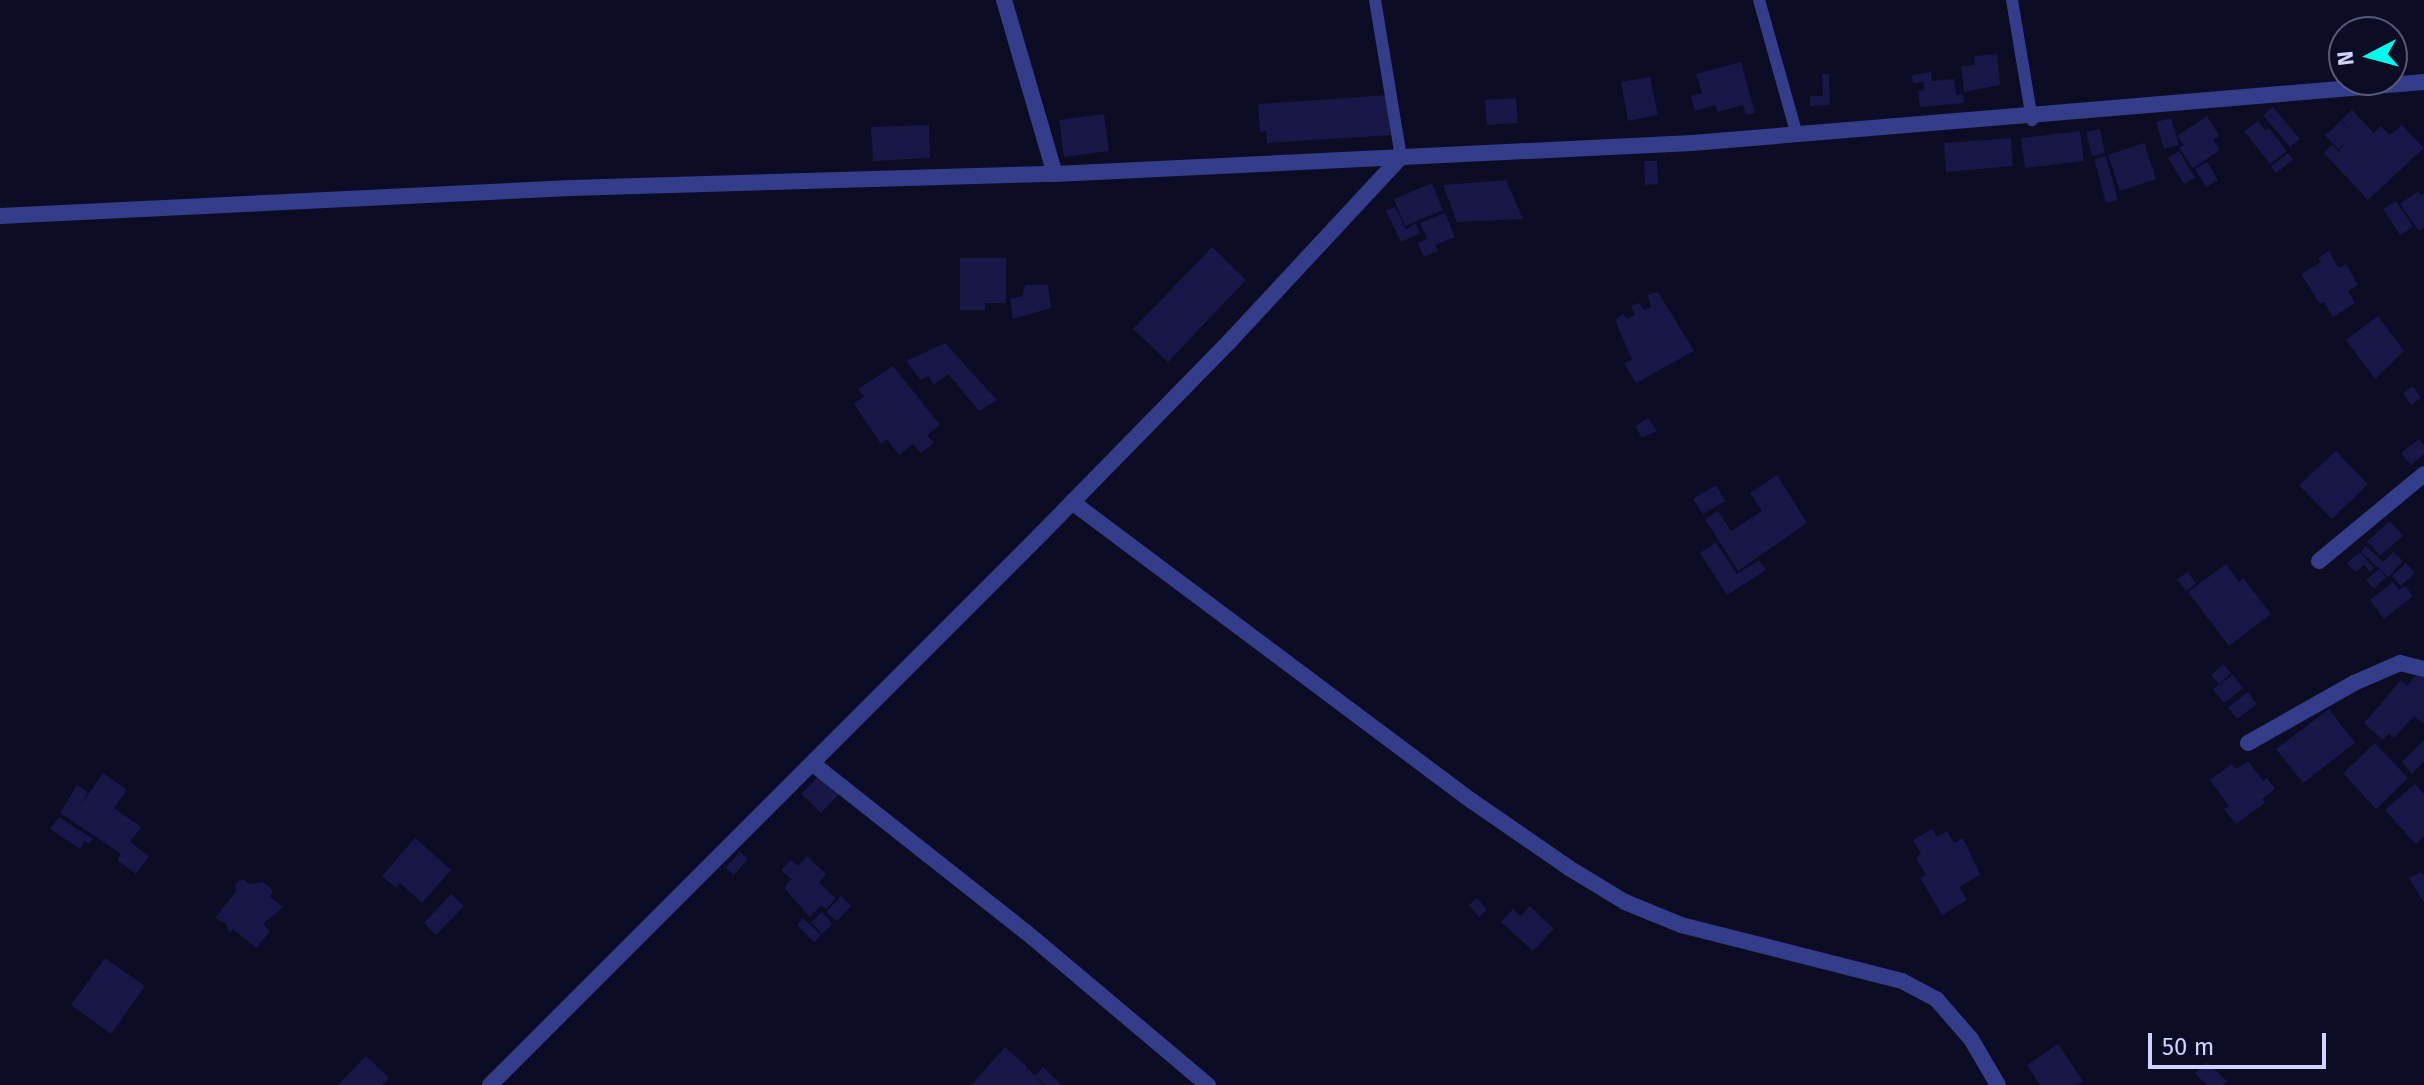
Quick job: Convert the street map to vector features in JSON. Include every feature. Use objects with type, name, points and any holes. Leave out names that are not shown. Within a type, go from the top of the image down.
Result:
[{"type":"street","points":[[1004,0],[1055,174]]},
{"type":"street","points":[[0,216],[585,187],[1055,174],[1692,143],[2424,82]]},
{"type":"street","points":[[490,1085],[1072,502],[1401,157]]},
{"type":"street","points":[[2319,561],[2424,474]]},
{"type":"street","points":[[1072,502],[1472,801],[1569,868],[1625,902],[1681,925],[1902,981],[1937,1000],[1971,1039],[1998,1085]]},
{"type":"street","points":[[2248,743],[2354,683],[2400,663],[2424,669]]},
{"type":"street","points":[[813,764],[1049,951],[1208,1085]]},
{"type":"lane","points":[[1375,0],[1401,157]]},
{"type":"lane","points":[[1759,0],[1797,135]]},
{"type":"lane","points":[[2012,0],[2031,117]]},
{"type":"building","points":[[1997,54],[2000,85],[1964,92],[1961,66],[1975,65],[1974,56]]},
{"type":"building","points":[[1741,62],[1755,113],[1746,115],[1743,105],[1718,112],[1715,105],[1695,111],[1691,96],[1702,93],[1696,74]]},
{"type":"building","points":[[1931,72],[1932,81],[1954,79],[1956,95],[1963,94],[1964,103],[1920,107],[1918,91],[1924,90],[1924,82],[1913,83],[1912,75]]},
{"type":"building","points":[[1822,74],[1829,74],[1830,105],[1810,106],[1810,96],[1823,96]]},
{"type":"building","points":[[1650,77],[1658,115],[1628,121],[1621,82]]},
{"type":"building","points":[[1388,95],[1391,135],[1267,143],[1266,131],[1260,132],[1258,104]]},
{"type":"building","points":[[1516,98],[1518,123],[1487,125],[1485,100]]},
{"type":"building","points":[[2273,107],[2300,139],[2290,147],[2263,115]]},
{"type":"building","points":[[2352,110],[2374,133],[2381,126],[2390,135],[2402,125],[2424,148],[2368,200],[2324,153],[2332,145],[2342,154],[2339,150],[2347,142],[2338,149],[2325,135],[2341,121],[2355,135],[2341,120]]},
{"type":"building","points":[[1104,114],[1109,151],[1064,157],[1059,120]]},
{"type":"building","points":[[2207,116],[2219,136],[2213,140],[2220,150],[2193,168],[2179,148],[2184,145],[2177,136]]},
{"type":"building","points":[[2171,118],[2179,145],[2164,149],[2156,122]]},
{"type":"building","points":[[2258,121],[2265,130],[2269,128],[2287,151],[2270,164],[2244,131]]},
{"type":"building","points":[[929,125],[930,158],[873,161],[871,127]]},
{"type":"building","points":[[2100,129],[2105,153],[2092,156],[2086,132]]},
{"type":"building","points":[[2080,131],[2084,161],[2025,168],[2021,138]]},
{"type":"building","points":[[2011,138],[2013,166],[1946,172],[1944,143]]},
{"type":"building","points":[[2144,143],[2156,179],[2120,191],[2108,155]]},
{"type":"building","points":[[2179,151],[2195,178],[2184,184],[2168,158]]},
{"type":"building","points":[[2288,153],[2293,160],[2276,173],[2271,166]]},
{"type":"building","points":[[2106,156],[2118,200],[2106,203],[2094,159]]},
{"type":"building","points":[[1644,161],[1657,161],[1658,184],[1645,185]]},
{"type":"building","points":[[2207,162],[2218,180],[2206,187],[2195,169]]},
{"type":"building","points":[[1506,180],[1523,219],[1457,222],[1443,185]]},
{"type":"building","points":[[1432,183],[1443,210],[1405,226],[1394,199]]},
{"type":"building","points":[[2418,191],[2421,195],[2424,193],[2424,227],[2419,231],[2400,204]]},
{"type":"building","points":[[2396,201],[2413,227],[2400,235],[2383,209]]},
{"type":"building","points":[[1395,207],[1406,230],[1415,223],[1420,233],[1401,242],[1386,211]]},
{"type":"building","points":[[1445,213],[1455,237],[1435,245],[1438,251],[1424,257],[1418,243],[1427,239],[1420,223]]},
{"type":"building","points":[[1212,247],[1246,280],[1168,362],[1133,329]]},
{"type":"building","points":[[2329,251],[2339,268],[2346,264],[2358,285],[2348,291],[2355,303],[2333,317],[2324,302],[2320,304],[2301,274],[2321,262],[2318,258]]},
{"type":"building","points":[[960,258],[1006,258],[1006,303],[985,303],[985,310],[960,310]]},
{"type":"building","points":[[1025,285],[1048,285],[1051,308],[1013,319],[1010,299],[1022,296]]},
{"type":"building","points":[[1658,292],[1694,351],[1636,383],[1624,363],[1632,360],[1615,320],[1623,314],[1627,319],[1635,315],[1631,306],[1640,303],[1644,310],[1651,307],[1647,295]]},
{"type":"building","points":[[2378,316],[2404,351],[2375,379],[2346,340]]},
{"type":"building","points":[[945,343],[997,400],[979,411],[948,374],[934,385],[928,376],[921,380],[906,361]]},
{"type":"building","points":[[893,366],[940,425],[927,435],[934,443],[921,453],[913,444],[899,455],[887,439],[881,444],[854,404],[864,397],[858,389]]},
{"type":"building","points":[[2413,386],[2421,398],[2411,405],[2403,393]]},
{"type":"building","points":[[1648,418],[1657,431],[1642,438],[1635,426]]},
{"type":"building","points":[[2419,439],[2424,445],[2424,454],[2411,465],[2401,453]]},
{"type":"building","points":[[2336,451],[2368,484],[2332,519],[2299,485]]},
{"type":"building","points":[[1777,475],[1807,523],[1738,571],[1705,519],[1718,511],[1731,531],[1762,511],[1750,493]]},
{"type":"building","points":[[1716,485],[1725,501],[1703,514],[1693,499]]},
{"type":"building","points":[[2390,521],[2403,536],[2380,556],[2367,541]]},
{"type":"building","points":[[1716,542],[1737,574],[1759,560],[1766,570],[1727,595],[1700,553]]},
{"type":"building","points":[[2366,546],[2383,562],[2393,552],[2403,561],[2388,577],[2361,552]]},
{"type":"building","points":[[2360,552],[2374,568],[2370,572],[2364,565],[2356,572],[2347,563]]},
{"type":"building","points":[[2406,563],[2415,573],[2401,586],[2392,576]]},
{"type":"building","points":[[2226,564],[2239,582],[2243,578],[2271,614],[2229,646],[2188,592]]},
{"type":"building","points":[[2379,569],[2386,577],[2374,589],[2366,580]]},
{"type":"building","points":[[2188,572],[2196,584],[2186,591],[2177,579]]},
{"type":"building","points":[[2393,582],[2399,590],[2405,586],[2413,596],[2384,619],[2370,600]]},
{"type":"building","points":[[2223,664],[2231,673],[2219,684],[2211,675]]},
{"type":"building","points":[[2420,670],[2424,673],[2424,724],[2414,716],[2394,738],[2389,733],[2383,740],[2364,723],[2401,680],[2407,686]]},
{"type":"building","points":[[2233,675],[2243,688],[2224,703],[2213,689]]},
{"type":"building","points":[[2248,692],[2257,704],[2237,719],[2228,707]]},
{"type":"building","points":[[2329,709],[2355,743],[2303,783],[2276,749]]},
{"type":"building","points":[[2424,740],[2424,761],[2412,774],[2402,762]]},
{"type":"building","points":[[2375,743],[2408,778],[2376,809],[2343,773]]},
{"type":"building","points":[[2248,761],[2263,781],[2267,778],[2275,789],[2262,799],[2265,803],[2236,824],[2224,809],[2229,806],[2210,780],[2232,764],[2236,769]]},
{"type":"building","points":[[103,773],[127,790],[114,808],[141,827],[130,842],[149,856],[136,874],[117,860],[121,854],[60,813],[77,785],[88,792],[80,806]]},
{"type":"building","points":[[819,776],[839,794],[821,813],[801,794]]},
{"type":"building","points":[[2415,784],[2424,794],[2424,837],[2415,844],[2385,810]]},
{"type":"building","points":[[59,817],[93,839],[89,844],[85,841],[80,849],[50,829]]},
{"type":"building","points":[[1932,829],[1937,837],[1947,831],[1954,843],[1963,838],[1980,875],[1959,887],[1967,900],[1942,915],[1920,878],[1926,875],[1916,858],[1921,854],[1913,840]]},
{"type":"building","points":[[415,838],[451,870],[422,903],[400,883],[396,888],[382,876]]},
{"type":"building","points":[[740,852],[748,859],[734,875],[725,868]]},
{"type":"building","points":[[807,856],[826,874],[819,883],[836,898],[826,909],[821,905],[810,917],[784,888],[791,879],[781,870],[791,860],[798,866]]},
{"type":"building","points":[[2420,872],[2424,875],[2424,903],[2409,878]]},
{"type":"building","points":[[242,879],[250,884],[263,882],[273,890],[270,897],[283,907],[263,924],[270,931],[256,948],[233,929],[230,933],[225,923],[215,918],[236,891],[235,884]]},
{"type":"building","points":[[451,894],[464,906],[436,935],[424,923]]},
{"type":"building","points":[[841,896],[851,906],[837,921],[826,912]]},
{"type":"building","points":[[1477,898],[1487,910],[1479,917],[1469,905]]},
{"type":"building","points":[[1530,906],[1554,929],[1533,951],[1501,922],[1513,909],[1521,916]]},
{"type":"building","points":[[822,912],[833,924],[822,934],[811,922]]},
{"type":"building","points":[[803,918],[821,935],[814,942],[797,925]]},
{"type":"building","points":[[105,958],[145,986],[111,1034],[71,1005]]},
{"type":"building","points":[[2058,1044],[2083,1081],[2077,1085],[2040,1085],[2027,1065]]},
{"type":"building","points":[[1005,1047],[1028,1068],[1024,1073],[1029,1069],[1043,1085],[971,1085]]},
{"type":"building","points":[[366,1056],[389,1078],[382,1085],[338,1085]]},
{"type":"building","points":[[2206,1062],[2227,1081],[2223,1085],[2207,1085],[2195,1074]]},
{"type":"building","points":[[1043,1067],[1061,1084],[1045,1085],[1035,1076]]}]
